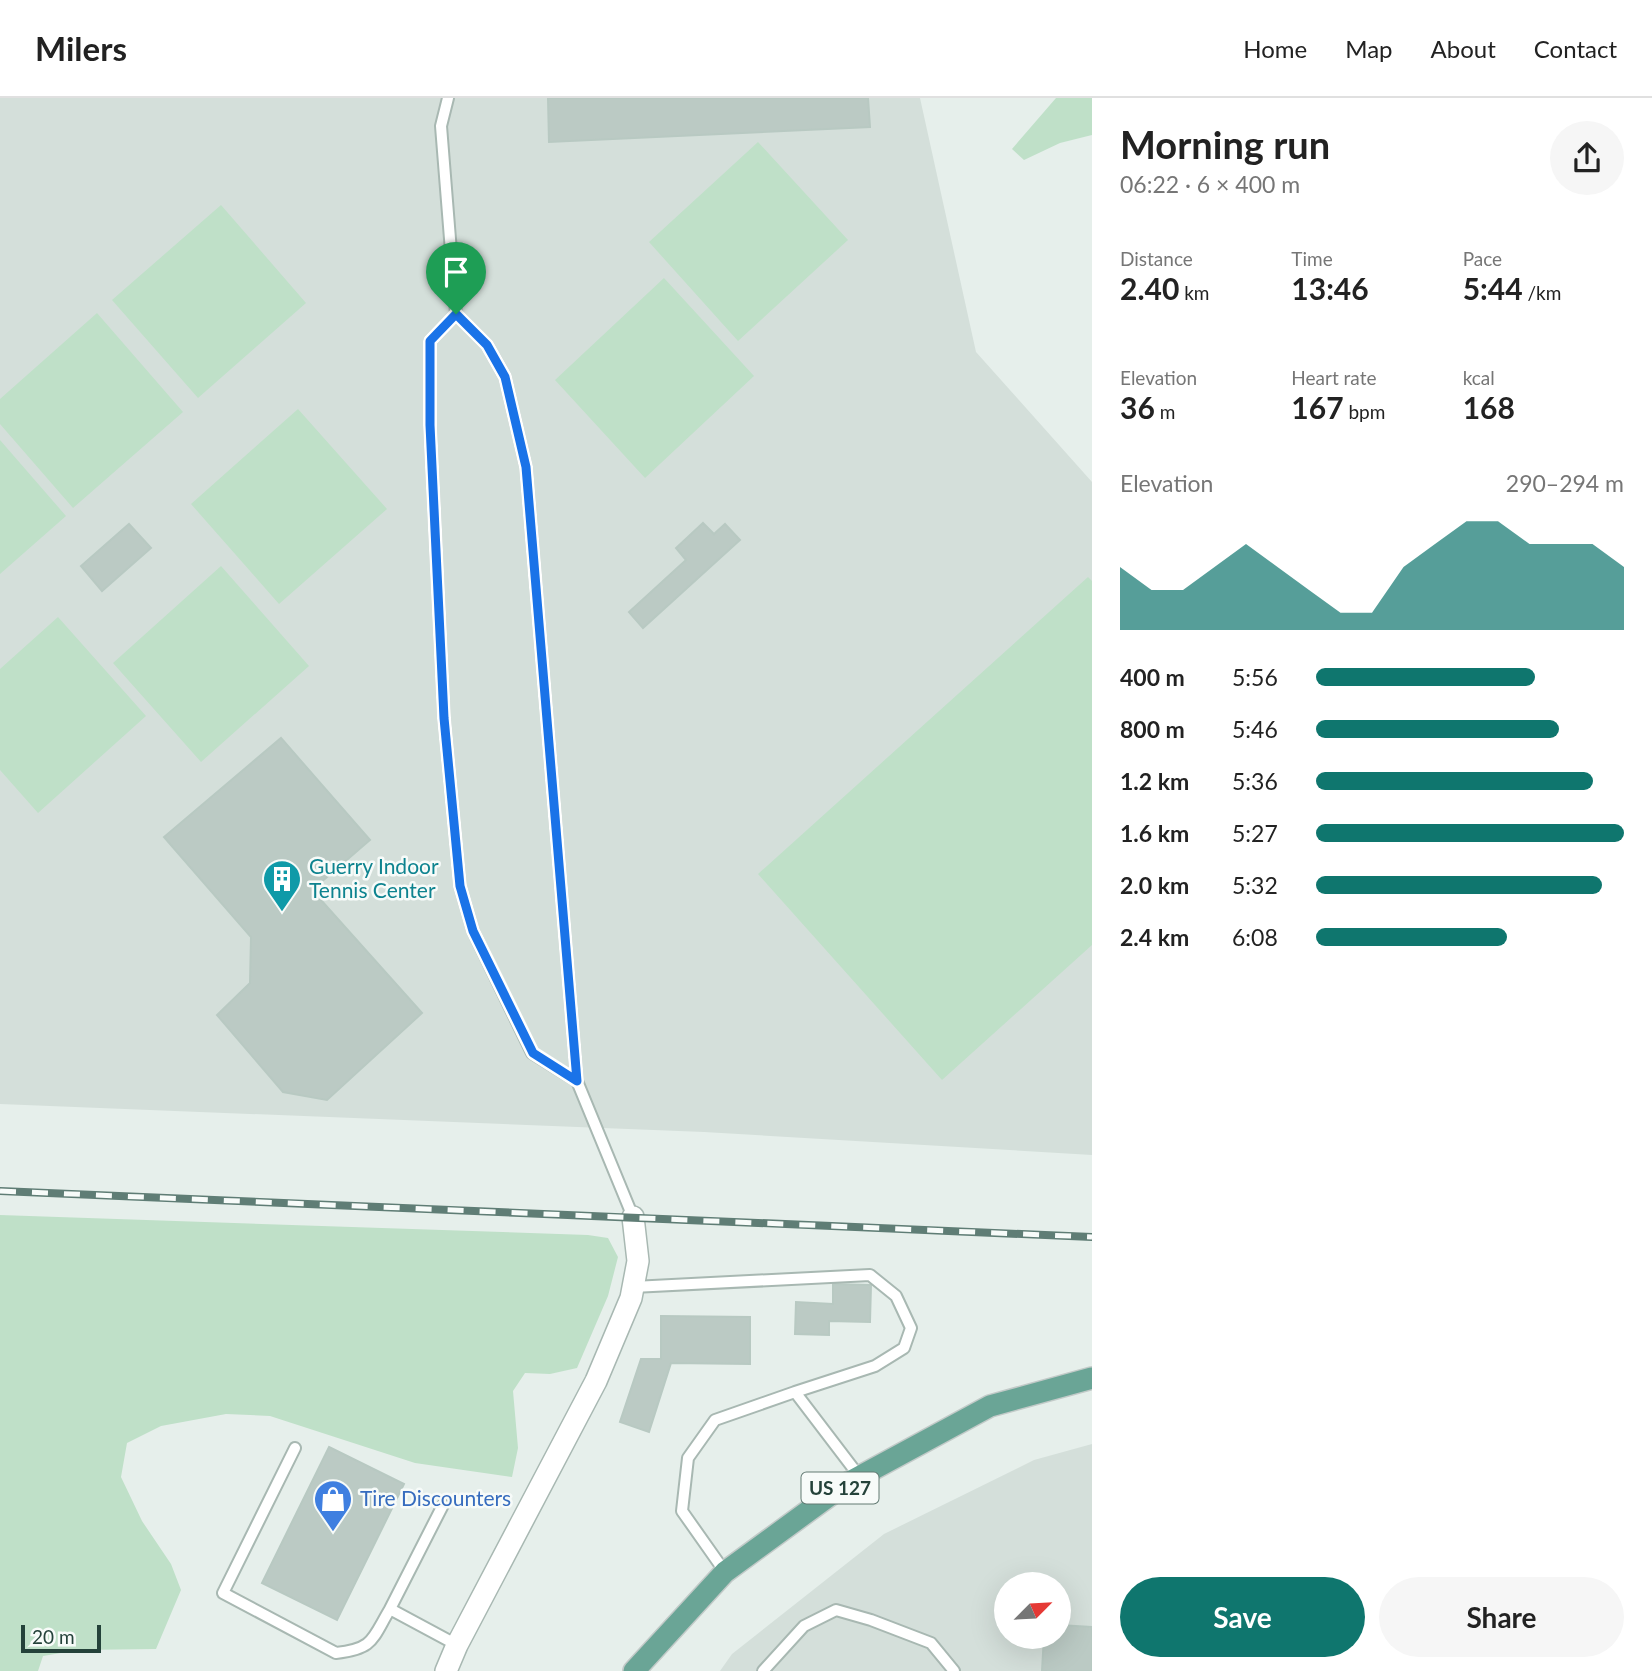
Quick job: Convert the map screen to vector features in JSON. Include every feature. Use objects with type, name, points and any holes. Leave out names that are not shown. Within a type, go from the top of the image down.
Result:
[{"type":"main road","name":"US 127","points":[[634,1671],[725,1573],[844,1485],[990,1406],[1092,1378]]},
{"type":"street","points":[[446,1671],[457,1645],[596,1381],[631,1298],[638,1261],[633,1216]]},
{"type":"lane","points":[[448,98],[440,126],[456,314],[487,345],[505,377],[526,467],[577,1081],[633,1216]]},
{"type":"lane","points":[[456,314],[430,341],[430,425],[444,718],[460,886],[473,931],[533,1053],[577,1081]]},
{"type":"lane","points":[[633,1287],[870,1275],[896,1296],[911,1328],[904,1348],[875,1366],[715,1420],[688,1458],[682,1511],[725,1573]]},
{"type":"lane","points":[[795,1392],[859,1476]]},
{"type":"lane","points":[[295,1448],[223,1593],[336,1653],[352,1651],[369,1644],[443,1505]]},
{"type":"lane","points":[[390,1609],[457,1645]]},
{"type":"lane","points":[[763,1671],[804,1626],[836,1610],[932,1643],[954,1671]]},
{"type":"shaded area","points":[[0,98],[920,98],[976,352],[1092,482],[1092,1155],[704,1132],[0,1104]]},
{"type":"shaded area","points":[[1092,1444],[1092,1671],[720,1671],[732,1654],[884,1534],[1034,1460]]},
{"type":"green space","points":[[1056,98],[1092,98],[1092,135],[1060,143],[1024,160],[1012,149]]},
{"type":"green space","points":[[758,142],[848,240],[738,341],[649,242]]},
{"type":"green space","points":[[221,205],[306,303],[198,398],[112,300]]},
{"type":"green space","points":[[664,278],[754,376],[645,478],[555,380]]},
{"type":"green space","points":[[97,313],[183,412],[73,508],[0,424],[0,399]]},
{"type":"green space","points":[[298,409],[387,509],[279,604],[191,504]]},
{"type":"green space","points":[[0,440],[66,516],[0,574]]},
{"type":"green space","points":[[221,566],[309,666],[201,762],[113,663]]},
{"type":"green space","points":[[1088,577],[1092,581],[1092,945],[942,1080],[758,874]]},
{"type":"green space","points":[[58,617],[146,716],[38,813],[0,770],[0,669]]},
{"type":"green space","points":[[0,1215],[588,1235],[608,1238],[618,1257],[608,1296],[577,1368],[550,1374],[525,1373],[513,1391],[518,1448],[512,1477],[415,1463],[270,1416],[226,1414],[161,1426],[127,1443],[121,1477],[142,1521],[171,1564],[181,1590],[156,1649],[79,1650],[43,1656],[38,1671],[0,1671]]},
{"type":"building","points":[[548,98],[868,98],[870,127],[549,142]]},
{"type":"building","points":[[703,523],[714,534],[725,524],[740,540],[643,628],[629,612],[686,560],[676,548]]},
{"type":"building","points":[[129,524],[151,548],[102,591],[81,566]]},
{"type":"building","name":"Guerry Indoor Tennis Center","points":[[281,738],[370,840],[312,890],[422,1013],[327,1100],[283,1092],[217,1015],[250,983],[251,937],[164,837]]},
{"type":"building","points":[[833,1284],[871,1285],[870,1322],[829,1321],[829,1335],[795,1334],[796,1302],[833,1304]]},
{"type":"building","points":[[661,1316],[750,1317],[750,1364],[671,1363],[649,1432],[620,1422],[641,1359],[661,1359]]},
{"type":"building","name":"Tire Discounters","points":[[329,1447],[404,1484],[337,1620],[262,1583]]},
{"type":"building","points":[[1071,1626],[1092,1627],[1092,1671],[1042,1671],[1043,1649],[1071,1649]]},
{"type":"railway","points":[[0,1191],[1092,1237]]},
{"type":"place","name":"Guerry Indoor Tennis Center","points":[[282,913]]},
{"type":"place","name":"Tire Discounters","points":[[333,1533]]},
{"type":"route","points":[[456,314],[487,345],[505,377],[526,467],[577,1081],[533,1053],[473,931],[460,886],[444,718],[430,425],[430,341],[456,314]]}]
